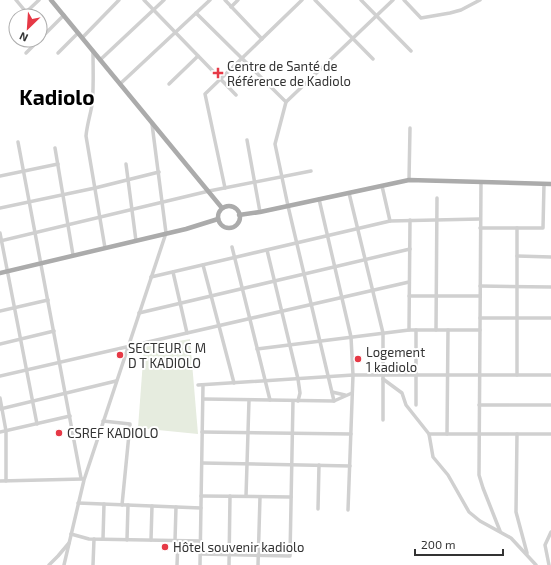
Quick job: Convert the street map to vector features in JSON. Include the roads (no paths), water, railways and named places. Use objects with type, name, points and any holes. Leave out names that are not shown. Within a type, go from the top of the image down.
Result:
[{"type":"main road","points":[[51,0],[222,208]]},
{"type":"main road","points":[[239,215],[260,212],[409,180],[551,184]]},
{"type":"main road","points":[[226,206],[233,207],[238,212],[238,221],[232,227],[222,225],[218,219],[222,208],[226,206]]},
{"type":"main road","points":[[0,272],[166,234],[218,219]]},
{"type":"street","points":[[16,0],[23,8]]},
{"type":"street","points":[[31,8],[40,0]]},
{"type":"street","points":[[82,38],[119,0]]},
{"type":"street","points":[[144,0],[236,95]]},
{"type":"street","points":[[100,60],[164,0]]},
{"type":"street","points":[[120,84],[210,0]]},
{"type":"street","points":[[225,0],[262,39]]},
{"type":"street","points":[[231,7],[238,0]]},
{"type":"street","points":[[225,188],[205,94],[302,0]]},
{"type":"street","points":[[315,0],[373,59]]},
{"type":"street","points":[[361,0],[411,51]]},
{"type":"street","points":[[334,401],[296,243],[275,144],[286,102],[393,0]]},
{"type":"street","points":[[404,0],[421,18],[455,11],[480,0]]},
{"type":"street","points":[[196,13],[286,102]]},
{"type":"street","points":[[48,30],[64,15]]},
{"type":"street","points":[[58,53],[78,33]]},
{"type":"street","points":[[26,53],[31,48]]},
{"type":"street","points":[[93,51],[94,81],[92,106],[87,124],[86,136],[105,248]]},
{"type":"street","points":[[169,84],[198,56]]},
{"type":"street","points":[[65,565],[82,479],[166,234],[152,122]]},
{"type":"street","points":[[409,180],[410,128]]},
{"type":"street","points":[[247,140],[260,212]]},
{"type":"street","points":[[18,142],[82,479]]},
{"type":"street","points":[[55,148],[74,255]]},
{"type":"street","points":[[0,176],[58,164]]},
{"type":"street","points":[[126,164],[136,241]]},
{"type":"street","points":[[1,241],[225,188],[311,171]]},
{"type":"street","points":[[0,208],[95,188],[158,172]]},
{"type":"street","points":[[481,182],[479,475],[500,531]]},
{"type":"street","points":[[480,228],[543,228],[544,184]]},
{"type":"street","points":[[382,186],[390,221]]},
{"type":"street","points":[[349,193],[383,333],[384,420]]},
{"type":"street","points":[[436,330],[437,198]]},
{"type":"street","points":[[319,199],[351,337],[354,375],[348,510]]},
{"type":"street","points":[[151,277],[390,221],[480,218]]},
{"type":"street","points":[[408,330],[410,220]]},
{"type":"street","points":[[517,228],[517,375]]},
{"type":"street","points":[[0,233],[37,424]]},
{"type":"street","points":[[232,247],[270,400]]},
{"type":"street","points":[[267,250],[298,378],[300,393],[298,401]]},
{"type":"street","points":[[139,313],[410,250]]},
{"type":"street","points":[[517,256],[551,257]]},
{"type":"street","points":[[204,265],[234,383]]},
{"type":"street","points":[[172,272],[186,333]]},
{"type":"street","points":[[0,376],[409,282]]},
{"type":"street","points":[[480,286],[551,287]]},
{"type":"street","points":[[409,296],[480,296]]},
{"type":"street","points":[[0,311],[48,300]]},
{"type":"street","points":[[480,318],[551,318]]},
{"type":"street","points":[[257,349],[408,330],[480,330]]},
{"type":"street","points":[[416,330],[416,405]]},
{"type":"street","points":[[447,434],[448,330]]},
{"type":"street","points":[[0,344],[54,332]]},
{"type":"street","points":[[198,385],[354,375],[383,377],[416,375],[551,375]]},
{"type":"street","points":[[383,377],[402,393],[406,405],[428,434],[433,457],[448,475],[469,512],[480,521],[511,538],[536,565]]},
{"type":"street","points":[[1,409],[116,382]]},
{"type":"street","points":[[200,565],[203,385]]},
{"type":"street","points":[[332,392],[346,396],[352,401]]},
{"type":"street","points":[[203,399],[334,401],[352,393]]},
{"type":"street","points":[[0,398],[6,431],[6,481]]},
{"type":"street","points":[[246,496],[249,400]]},
{"type":"street","points":[[201,554],[290,556],[293,401]]},
{"type":"street","points":[[479,405],[551,405]]},
{"type":"street","points":[[0,432],[70,416]]},
{"type":"street","points":[[103,420],[130,424],[122,505]]},
{"type":"street","points":[[202,432],[351,434]]},
{"type":"street","points":[[428,434],[551,434]]},
{"type":"street","points":[[517,434],[516,512],[527,554]]},
{"type":"street","points":[[202,463],[350,466]]},
{"type":"street","points":[[318,509],[319,465]]},
{"type":"street","points":[[0,481],[82,479]]},
{"type":"street","points":[[201,496],[291,497]]},
{"type":"street","points":[[229,565],[230,496]]},
{"type":"street","points":[[258,565],[260,496]]},
{"type":"street","points":[[78,503],[201,508]]},
{"type":"street","points":[[103,539],[104,504]]},
{"type":"street","points":[[127,540],[128,505]]},
{"type":"street","points":[[151,540],[152,506]]},
{"type":"street","points":[[176,507],[178,565]]},
{"type":"street","points":[[549,565],[545,545],[551,532]]},
{"type":"street","points":[[71,534],[94,539],[201,541]]},
{"type":"street","points":[[94,539],[94,565]]},
{"type":"street","points":[[49,565],[69,542]]},
{"type":"place","name":"Centre de Santé de Référence de Kadiolo","points":[[218,73]]},
{"type":"place","name":"SECTEUR C M D T KADIOLO","points":[[120,355]]},
{"type":"place","name":"Logement 1 kadiolo","points":[[358,359]]},
{"type":"place","name":"CSREF KADIOLO","points":[[59,433]]},
{"type":"place","name":"Hôtel souvenir kadiolo","points":[[165,547]]},
{"type":"district","name":"Kadiolo","points":[[57,98]]}]
